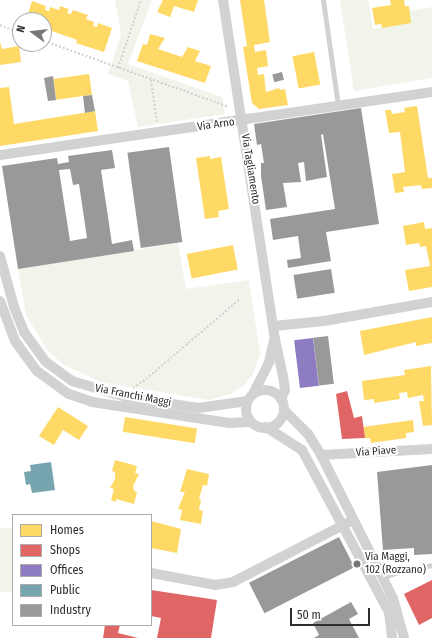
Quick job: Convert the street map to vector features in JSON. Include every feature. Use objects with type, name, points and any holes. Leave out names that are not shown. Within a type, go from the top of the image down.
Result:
[{"type":"street","name":"Via Tagliamento","points":[[223,0],[275,338],[285,390],[281,399]]},
{"type":"street","name":"Via Arno","points":[[0,155],[159,133],[242,116],[338,106],[432,92]]},
{"type":"street","name":"Via Franchi Maggi","points":[[0,256],[14,307],[24,332],[46,362],[72,381],[126,397],[198,408],[250,397]]},
{"type":"street","name":"Via Franchi Maggi","points":[[0,301],[15,341],[37,371],[69,394],[92,402],[229,423],[251,422]]},
{"type":"street","points":[[274,326],[324,321],[432,302]]},
{"type":"street","name":"Via Tagliamento","points":[[250,397],[269,362],[275,338]]},
{"type":"street","points":[[392,638],[389,612],[302,450],[266,427],[251,422],[246,412],[250,397],[269,390],[281,399],[284,410],[308,434],[321,455],[393,598],[404,638]]},
{"type":"street","points":[[266,427],[280,420],[284,410]]},
{"type":"street","name":"Via Piave","points":[[321,455],[432,449]]},
{"type":"street","points":[[152,573],[215,584],[233,582],[353,520]]},
{"type":"lane","points":[[323,0],[338,106]]},
{"type":"lane","points":[[373,582],[383,577],[432,565]]},
{"type":"path","points":[[118,68],[141,0]]},
{"type":"path","points":[[0,26],[12,30]]},
{"type":"path","points":[[52,44],[152,80],[242,116]]},
{"type":"path","points":[[152,80],[159,133]]},
{"type":"path","points":[[129,390],[146,379],[240,299]]},
{"type":"shaded area","points":[[115,0],[152,0],[128,64],[222,97],[225,114],[138,127],[128,81],[108,74],[121,35]]},
{"type":"shaded area","points":[[340,0],[368,0],[373,29],[411,23],[409,11],[432,7],[432,78],[354,91]]},
{"type":"shaded area","points":[[178,243],[186,289],[249,280],[260,354],[253,374],[243,386],[231,394],[208,400],[101,382],[64,365],[47,350],[26,315],[18,269]]},
{"type":"shaded area","points":[[0,528],[12,528],[12,592],[0,592]]},
{"type":"building: Homes","points":[[163,0],[198,0],[194,12],[174,6],[170,17],[157,12]]},
{"type":"building: Homes","points":[[240,0],[264,0],[270,42],[254,45],[255,52],[266,50],[268,66],[257,68],[258,75],[264,74],[266,92],[279,88],[280,90],[285,89],[288,105],[259,109],[252,103],[243,47],[247,46]]},
{"type":"building: Homes","points":[[390,0],[404,0],[405,6],[409,6],[411,23],[382,28],[381,24],[375,25],[372,8],[391,5]]},
{"type":"building: Homes","points":[[32,1],[46,6],[45,10],[49,11],[50,7],[59,10],[60,6],[69,9],[67,13],[71,14],[73,10],[88,15],[86,19],[94,22],[93,26],[97,27],[98,23],[112,28],[104,52],[76,43],[77,40],[52,31],[52,12],[29,12]]},
{"type":"building: Homes","points":[[150,34],[165,38],[158,49],[182,57],[188,47],[200,51],[195,61],[211,66],[205,83],[137,61],[143,44],[147,45]]},
{"type":"building: Homes","points":[[0,42],[2,49],[12,47],[12,52],[20,52],[21,62],[0,65]]},
{"type":"building: Homes","points":[[314,52],[320,84],[299,89],[292,56]]},
{"type":"building: Homes","points":[[89,74],[92,95],[56,100],[53,79]]},
{"type":"building: Homes","points":[[9,87],[14,124],[95,111],[98,131],[0,146],[0,88]]},
{"type":"building: Homes","points":[[417,106],[428,178],[432,178],[432,188],[422,189],[421,185],[403,187],[404,192],[395,193],[392,174],[405,172],[400,132],[389,133],[385,110],[391,110],[392,114],[405,112],[404,108]]},
{"type":"building: Homes","points":[[210,156],[210,159],[221,157],[229,209],[218,211],[219,217],[205,219],[196,158]]},
{"type":"building: Homes","points":[[424,222],[425,229],[432,228],[432,287],[409,291],[405,270],[430,266],[426,246],[420,247],[419,243],[406,245],[403,226]]},
{"type":"building: Homes","points":[[233,245],[238,270],[192,279],[187,254]]},
{"type":"building: Homes","points":[[432,317],[432,343],[416,346],[416,342],[364,355],[360,331]]},
{"type":"building: Homes","points":[[431,366],[432,425],[423,426],[419,401],[424,401],[423,395],[408,398],[407,392],[399,393],[400,399],[374,403],[374,399],[364,400],[362,381],[405,375],[404,370]]},
{"type":"building: Homes","points":[[58,407],[88,426],[79,440],[63,430],[54,445],[39,436]]},
{"type":"building: Homes","points":[[125,417],[197,428],[195,443],[123,432]]},
{"type":"building: Homes","points":[[413,420],[414,432],[406,433],[406,438],[371,443],[370,438],[365,438],[363,427]]},
{"type":"building: Homes","points":[[115,460],[137,466],[135,473],[139,474],[133,486],[134,491],[137,492],[134,504],[116,499],[116,502],[111,500],[114,489],[110,488],[115,479],[115,472],[112,471]]},
{"type":"building: Homes","points":[[187,469],[209,474],[207,486],[203,485],[199,499],[201,500],[199,510],[203,511],[201,524],[180,520],[182,510],[178,509],[185,492],[180,492]]},
{"type":"building: Homes","points":[[152,521],[181,529],[177,553],[152,548]]},
{"type":"building: Shops","points":[[347,391],[354,418],[362,416],[365,438],[342,439],[336,394]]},
{"type":"building: Shops","points":[[432,580],[432,618],[419,625],[404,594]]},
{"type":"building: Shops","points":[[152,590],[217,600],[211,638],[157,638],[161,618],[152,616]]},
{"type":"building: Shops","points":[[105,626],[120,626],[118,633],[138,638],[103,638]]},
{"type":"building: Offices","points":[[313,338],[319,386],[300,388],[294,340]]},
{"type":"building: Public","points":[[51,462],[55,490],[32,493],[30,484],[26,485],[24,472],[31,471],[30,465]]},
{"type":"building: Industry","points":[[282,72],[284,80],[274,82],[272,74]]},
{"type":"building: Industry","points":[[53,76],[56,100],[48,101],[44,78]]},
{"type":"building: Industry","points":[[92,95],[95,111],[85,113],[83,96]]},
{"type":"building: Industry","points":[[361,108],[379,224],[326,232],[331,261],[288,268],[287,260],[301,258],[298,236],[273,240],[270,219],[335,209],[323,134],[321,135],[327,177],[306,181],[304,162],[298,163],[301,182],[283,183],[287,207],[266,210],[261,176],[261,163],[264,163],[261,144],[257,145],[254,124]]},
{"type":"building: Industry","points":[[169,147],[182,242],[141,248],[127,153]]},
{"type":"building: Industry","points":[[112,150],[115,168],[101,170],[112,244],[132,240],[134,251],[18,269],[2,166],[57,158],[58,164],[69,162],[68,156]],"holes":[[[70,169],[73,185],[79,184],[87,238],[70,241],[59,170]]]},
{"type":"building: Industry","points":[[331,269],[335,293],[297,299],[293,275]]},
{"type":"building: Industry","points":[[328,336],[334,384],[319,385],[313,338]]},
{"type":"building: Industry","points":[[432,465],[432,554],[414,555],[414,548],[383,550],[377,472]]},
{"type":"building: Industry","points":[[339,537],[354,567],[264,613],[249,583]]},
{"type":"building: Industry","points":[[351,602],[358,614],[349,619],[359,638],[314,638],[319,635],[313,623]]},
{"type":"place","name":"Via Maggi, 102 (Rozzano)","points":[[357,564]]}]
